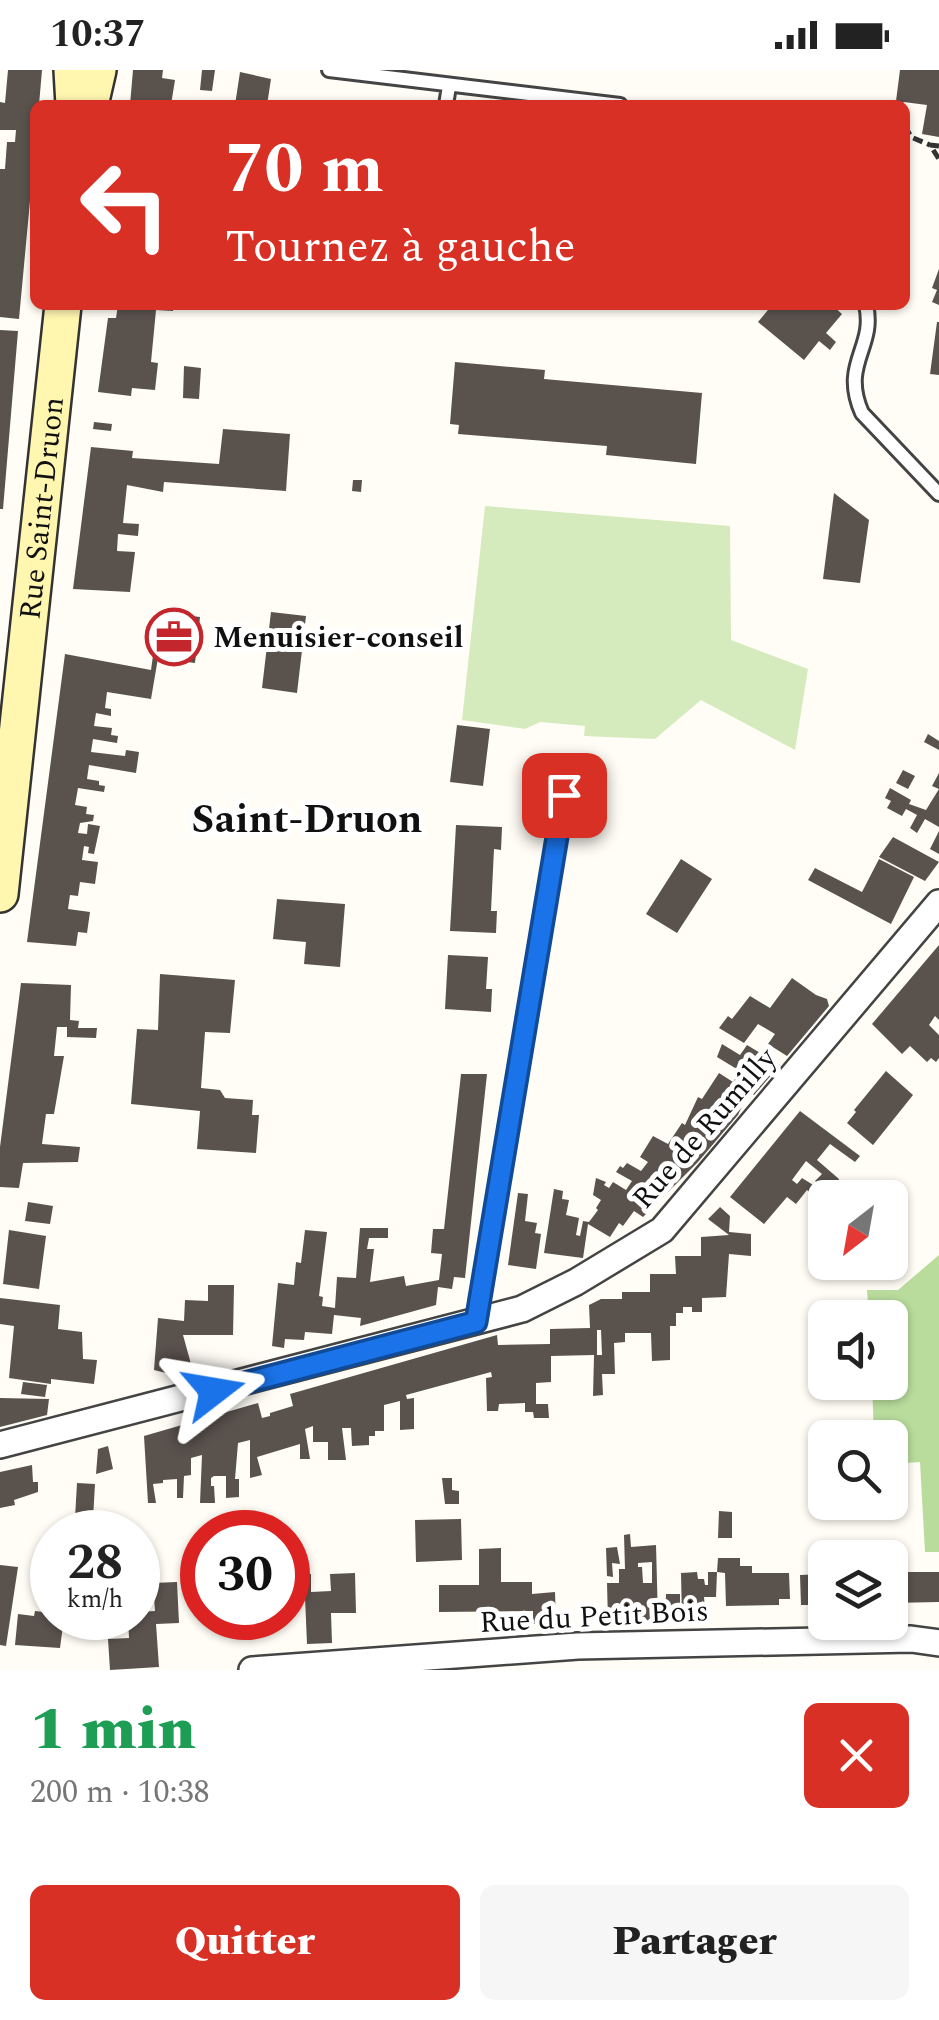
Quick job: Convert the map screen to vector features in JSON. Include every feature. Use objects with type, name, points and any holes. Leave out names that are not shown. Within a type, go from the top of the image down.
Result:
[{"type":"street","points":[[72,70],[74,100]]},
{"type":"street","points":[[91,100],[98,70]]},
{"type":"street","name":"Rue Saint-Druon","points":[[0,894],[20,664],[62,310]]},
{"type":"street","name":"Rue de Rumilly","points":[[0,1446],[476,1322],[536,1302],[576,1282],[662,1230],[939,902]]},
{"type":"street","name":"Rue du Petit Bois","points":[[252,1670],[578,1658],[911,1639],[939,1643]]},
{"type":"lane","points":[[329,70],[575,100]]},
{"type":"lane","points":[[447,100],[449,86]]},
{"type":"lane","points":[[866,310],[868,332],[853,371],[855,397],[862,413],[939,494]]},
{"type":"lane","points":[[476,1322],[564,795]]},
{"type":"path","points":[[910,135],[939,146]]},
{"type":"path","points":[[930,145],[939,159]]},
{"type":"green space","points":[[485,506],[730,526],[731,640],[808,669],[795,750],[701,700],[655,739],[584,736],[585,726],[540,722],[525,729],[462,720]]},
{"type":"green space","points":[[939,1255],[939,1552],[925,1552],[920,1462],[908,1463],[908,1420],[873,1420],[873,1400],[908,1400],[908,1300],[868,1300],[867,1290],[898,1290]]},
{"type":"building","points":[[8,70],[42,70],[39,100],[30,100],[30,201],[19,319],[0,317],[0,169],[5,169],[7,142],[15,142],[16,130],[0,130],[0,102],[5,103]]},
{"type":"building","points":[[133,70],[163,70],[162,78],[175,80],[172,100],[130,100]]},
{"type":"building","points":[[202,70],[215,70],[212,91],[200,90]]},
{"type":"building","points":[[900,70],[939,70],[939,137],[922,134],[927,105],[896,100]]},
{"type":"building","points":[[240,72],[271,79],[268,100],[236,100]]},
{"type":"building","points":[[939,269],[939,305],[932,302],[937,290],[932,288]]},
{"type":"building","points":[[117,310],[156,310],[151,362],[158,363],[155,390],[132,388],[131,396],[98,392],[108,318],[116,318]]},
{"type":"building","points":[[768,310],[838,310],[842,314],[826,333],[836,342],[830,350],[819,341],[804,360],[758,322]]},
{"type":"building","points":[[939,322],[939,375],[930,374]]},
{"type":"building","points":[[0,330],[18,331],[3,509],[0,509]]},
{"type":"building","points":[[455,362],[545,370],[544,379],[702,393],[696,464],[606,455],[607,446],[458,434],[459,425],[450,424]]},
{"type":"building","points":[[184,366],[201,368],[199,399],[183,398]]},
{"type":"building","points":[[94,422],[112,424],[111,431],[93,429]]},
{"type":"building","points":[[223,429],[290,434],[286,491],[164,482],[163,492],[127,485],[123,523],[139,524],[138,536],[118,534],[117,551],[135,552],[130,592],[73,589],[91,447],[133,451],[132,458],[219,464]]},
{"type":"building","points":[[353,480],[362,480],[361,492],[352,491]]},
{"type":"building","points":[[834,493],[869,520],[860,583],[823,579]]},
{"type":"building","points":[[159,612],[200,617],[195,663],[158,658],[151,699],[107,692],[105,708],[111,709],[111,716],[96,713],[94,726],[112,728],[111,735],[118,736],[117,743],[93,739],[91,752],[125,756],[126,750],[139,752],[136,773],[89,765],[87,779],[99,781],[99,785],[105,786],[104,792],[78,788],[75,805],[87,807],[86,814],[94,815],[93,821],[80,823],[78,833],[87,834],[88,824],[100,826],[94,854],[84,846],[82,860],[98,862],[95,884],[80,882],[78,896],[70,895],[68,909],[90,912],[87,933],[78,932],[76,946],[27,942],[65,654],[151,670]]},
{"type":"building","points":[[271,612],[306,616],[297,693],[262,688]]},
{"type":"building","points":[[457,725],[490,729],[483,786],[450,782]]},
{"type":"building","points":[[928,734],[939,741],[939,750],[924,742]]},
{"type":"building","points":[[903,770],[915,776],[908,789],[896,783]]},
{"type":"building","points":[[890,788],[911,800],[909,804],[926,810],[939,789],[939,827],[925,819],[917,833],[910,828],[917,815],[906,809],[902,816],[887,808],[891,801],[885,798]]},
{"type":"building","points":[[456,825],[502,827],[501,850],[494,849],[491,911],[497,911],[496,933],[450,931]]},
{"type":"building","points":[[939,831],[939,854],[930,849]]},
{"type":"building","points":[[893,837],[939,862],[925,881],[879,857]]},
{"type":"building","points":[[681,859],[712,879],[677,933],[646,914]]},
{"type":"building","points":[[879,859],[914,877],[891,924],[808,880],[815,868],[862,892]]},
{"type":"building","points":[[277,899],[345,904],[340,967],[304,964],[306,942],[273,939]]},
{"type":"building","points":[[939,945],[939,1020],[935,1016],[929,1025],[939,1035],[939,1058],[927,1062],[910,1046],[902,1054],[872,1024]]},
{"type":"building","points":[[448,955],[488,957],[486,989],[492,989],[491,1012],[445,1009]]},
{"type":"building","points":[[160,974],[235,980],[230,1033],[205,1032],[201,1088],[220,1090],[225,1098],[253,1100],[252,1115],[259,1115],[256,1153],[197,1149],[200,1111],[131,1104],[137,1029],[158,1030]]},
{"type":"building","points":[[792,978],[827,999],[829,1006],[787,1056],[768,1044],[775,1034],[758,1024],[744,1043],[719,1028],[728,1016],[732,1019],[750,996],[770,1008]]},
{"type":"building","points":[[21,983],[71,985],[70,1020],[79,1021],[78,1028],[97,1028],[96,1038],[67,1037],[67,1027],[57,1027],[54,1056],[64,1056],[54,1114],[46,1114],[42,1144],[80,1147],[78,1162],[23,1163],[19,1188],[0,1187],[0,1147]]},
{"type":"building","points":[[722,1044],[740,1055],[747,1045],[780,1065],[754,1095],[749,1092],[738,1115],[643,1217],[634,1211],[610,1237],[588,1224],[583,1258],[544,1253],[554,1189],[563,1191],[562,1199],[569,1200],[566,1215],[579,1218],[576,1235],[580,1236],[583,1221],[589,1222],[601,1200],[593,1195],[596,1178],[609,1188],[613,1182],[626,1190],[632,1181],[616,1172],[620,1166],[623,1168],[627,1163],[641,1171],[648,1162],[640,1157],[653,1136],[668,1144],[682,1123],[685,1125],[698,1097],[702,1099],[719,1073],[733,1082],[740,1071],[717,1057]]},
{"type":"building","points":[[886,1071],[913,1095],[873,1145],[847,1123]]},
{"type":"building","points":[[461,1074],[487,1074],[465,1278],[454,1277],[452,1289],[438,1287],[436,1305],[360,1326],[361,1318],[334,1315],[332,1334],[305,1332],[304,1340],[285,1339],[284,1348],[272,1346],[278,1283],[294,1285],[305,1230],[327,1232],[319,1296],[323,1297],[322,1306],[335,1308],[337,1277],[356,1278],[360,1228],[388,1228],[388,1238],[369,1238],[367,1249],[374,1249],[370,1282],[404,1276],[406,1286],[439,1280],[442,1254],[431,1253],[433,1229],[444,1229]]},
{"type":"building","points":[[800,1111],[860,1156],[855,1162],[830,1144],[817,1160],[839,1180],[816,1180],[822,1174],[806,1161],[792,1180],[797,1184],[802,1178],[808,1182],[808,1191],[796,1204],[787,1197],[764,1224],[730,1197]]},
{"type":"building","points":[[518,1193],[528,1194],[525,1221],[537,1223],[535,1233],[541,1234],[536,1269],[508,1265]]},
{"type":"building","points":[[28,1202],[53,1206],[50,1224],[25,1221]]},
{"type":"building","points":[[720,1207],[730,1216],[729,1232],[751,1234],[751,1256],[729,1254],[726,1297],[702,1298],[702,1312],[683,1307],[683,1313],[676,1313],[676,1326],[670,1326],[670,1360],[652,1361],[651,1333],[625,1333],[625,1342],[614,1343],[615,1374],[602,1374],[603,1395],[593,1396],[594,1355],[551,1356],[551,1382],[536,1383],[536,1404],[548,1404],[549,1418],[534,1418],[533,1412],[525,1412],[525,1403],[499,1404],[498,1411],[487,1411],[486,1378],[492,1377],[491,1372],[406,1395],[407,1399],[414,1398],[414,1429],[400,1430],[400,1401],[384,1405],[384,1431],[369,1436],[369,1445],[352,1446],[351,1428],[342,1428],[346,1460],[328,1460],[328,1442],[313,1442],[313,1426],[305,1429],[310,1459],[300,1459],[300,1444],[257,1457],[262,1475],[250,1478],[250,1440],[238,1443],[235,1479],[239,1479],[239,1497],[226,1498],[226,1476],[214,1476],[211,1486],[215,1503],[200,1503],[202,1455],[191,1458],[191,1475],[184,1476],[183,1498],[177,1498],[177,1479],[163,1480],[153,1484],[156,1503],[148,1503],[144,1436],[258,1403],[262,1418],[270,1416],[293,1406],[290,1394],[497,1335],[498,1345],[550,1344],[550,1329],[590,1328],[589,1305],[601,1299],[622,1299],[622,1292],[650,1292],[650,1274],[676,1274],[675,1256],[701,1256],[701,1237],[729,1235],[708,1219]],"holes":[[[597,1330],[601,1330],[602,1355],[597,1355]]]},
{"type":"building","points":[[9,1230],[46,1236],[39,1289],[3,1284]]},
{"type":"building","points":[[208,1285],[234,1285],[233,1335],[183,1335],[191,1364],[173,1362],[174,1370],[166,1373],[154,1370],[158,1318],[184,1321],[185,1300],[208,1301]]},
{"type":"building","points":[[0,1298],[60,1305],[58,1329],[82,1332],[83,1359],[97,1360],[94,1384],[51,1379],[51,1384],[9,1378],[14,1326],[0,1324]]},
{"type":"building","points":[[23,1382],[47,1385],[45,1397],[21,1394]]},
{"type":"building","points":[[0,1398],[49,1399],[47,1415],[0,1427]]},
{"type":"building","points":[[108,1446],[113,1469],[96,1474],[98,1449]]},
{"type":"building","points":[[32,1465],[38,1492],[14,1500],[15,1505],[0,1508],[0,1472]]},
{"type":"building","points":[[442,1478],[452,1478],[452,1490],[459,1491],[459,1504],[445,1504]]},
{"type":"building","points":[[77,1483],[95,1484],[94,1510],[75,1510]]},
{"type":"building","points":[[719,1511],[732,1512],[732,1538],[718,1538]]},
{"type":"building","points":[[461,1519],[462,1560],[416,1562],[415,1520]]},
{"type":"building","points":[[630,1534],[631,1547],[656,1545],[658,1620],[608,1621],[607,1583],[619,1583],[619,1569],[625,1569],[624,1535]],"holes":[[[652,1562],[652,1583],[643,1583],[638,1563]]]},
{"type":"building","points":[[617,1547],[620,1564],[612,1563],[613,1577],[607,1576],[606,1548]]},
{"type":"building","points":[[501,1548],[501,1582],[532,1582],[532,1594],[555,1592],[556,1624],[533,1624],[533,1611],[439,1612],[439,1585],[479,1585],[479,1549]]},
{"type":"building","points":[[718,1558],[740,1558],[740,1566],[752,1566],[752,1573],[789,1573],[790,1599],[779,1599],[779,1605],[726,1606],[725,1573],[717,1572]]},
{"type":"building","points":[[0,1565],[18,1567],[6,1646],[0,1645]]},
{"type":"building","points":[[697,1572],[698,1579],[704,1579],[708,1585],[708,1572],[717,1572],[716,1597],[704,1597],[706,1619],[682,1620],[681,1573]]},
{"type":"building","points":[[908,1572],[939,1572],[939,1602],[908,1603]]},
{"type":"building","points":[[355,1573],[356,1613],[331,1613],[332,1643],[307,1644],[310,1574],[311,1592],[331,1591],[330,1574]]},
{"type":"building","points":[[800,1575],[808,1575],[808,1605],[801,1605]]},
{"type":"building","points":[[177,1582],[179,1623],[160,1624],[160,1583]]},
{"type":"building","points":[[666,1594],[680,1594],[680,1620],[665,1620]]},
{"type":"building","points":[[18,1614],[30,1616],[30,1640],[61,1640],[60,1648],[15,1645]]},
{"type":"building","points":[[108,1640],[157,1640],[159,1667],[110,1670]]},
{"type":"place","name":"Menuisier-conseil","points":[[174,637]]},
{"type":"district","name":"Saint-Druon","points":[[307,818]]},
{"type":"route","points":[[214,1391],[476,1322],[564,795]]}]
